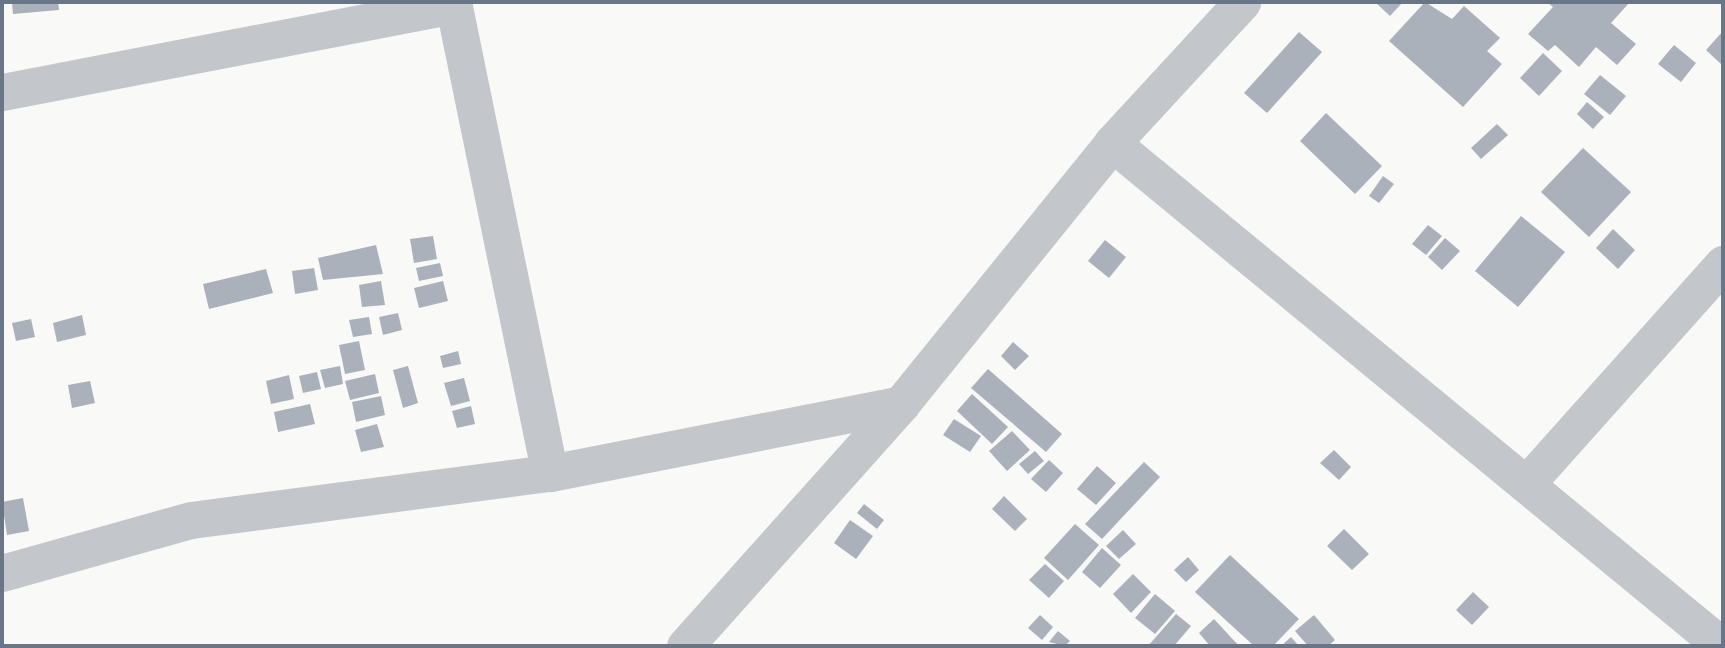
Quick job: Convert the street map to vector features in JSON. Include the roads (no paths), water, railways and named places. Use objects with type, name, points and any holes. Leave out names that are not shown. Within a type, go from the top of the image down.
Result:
[{"type":"street","points":[[685,646],[901,404],[1112,143],[1242,2]]},
{"type":"street","points":[[2,92],[454,3],[550,472]]},
{"type":"street","points":[[1112,143],[1722,646]]},
{"type":"street","points":[[1527,483],[1723,264]]},
{"type":"street","points":[[2,573],[191,520],[550,472],[901,404]]}]
